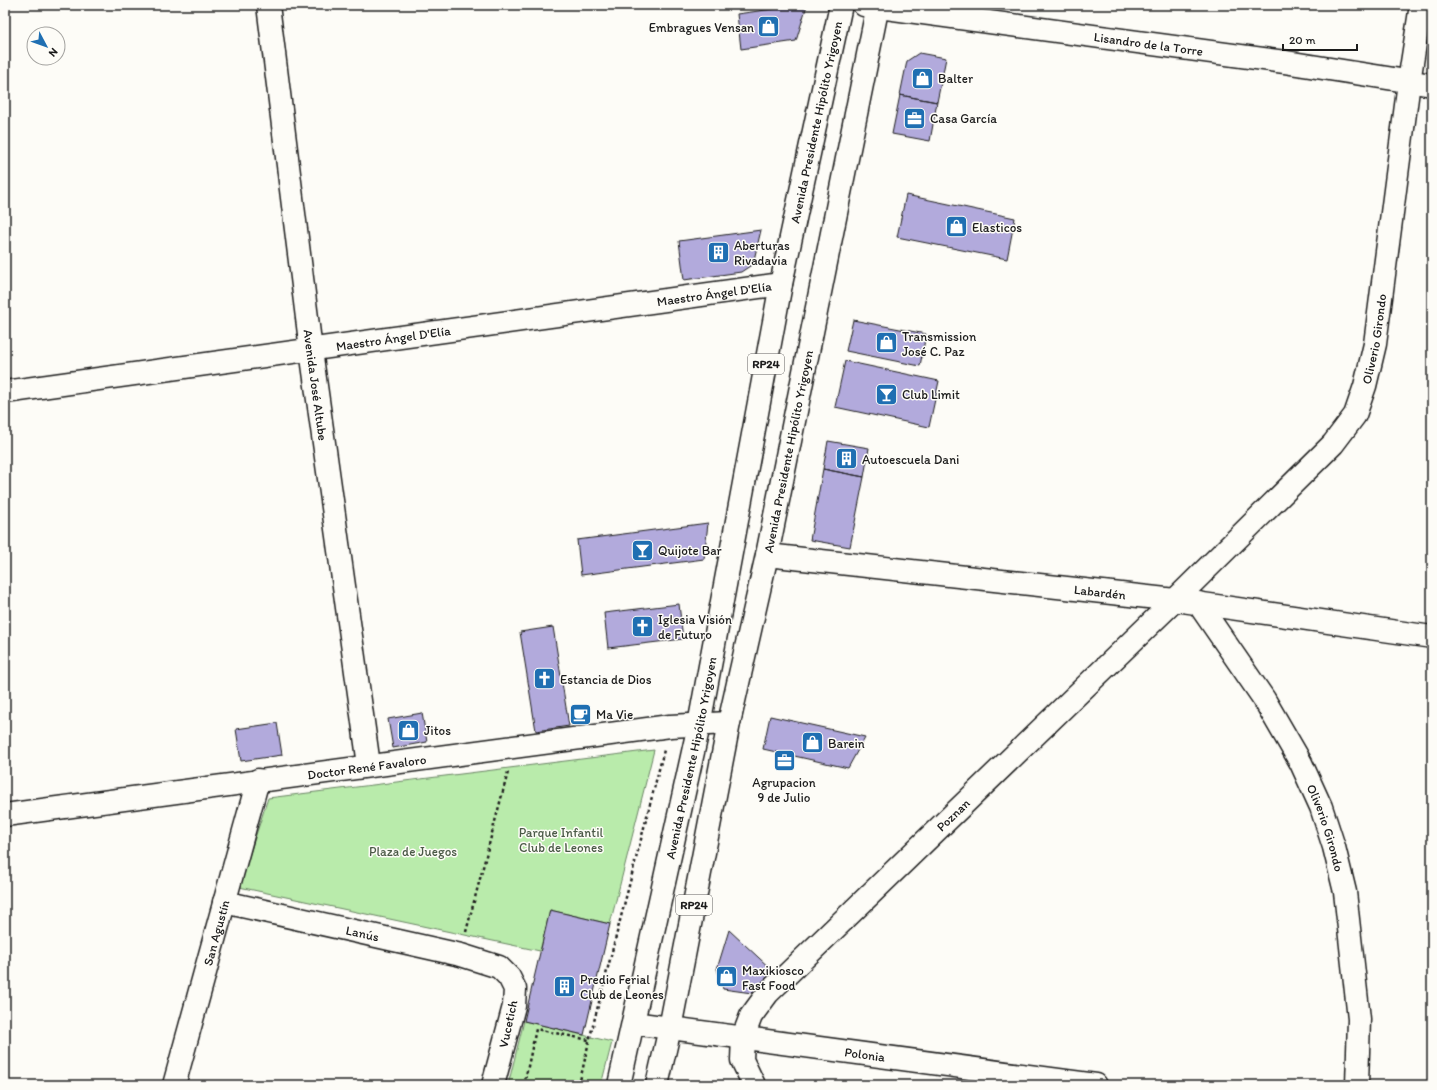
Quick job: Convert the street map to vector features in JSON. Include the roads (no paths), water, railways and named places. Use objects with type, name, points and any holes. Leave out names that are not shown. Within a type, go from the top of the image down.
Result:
[{"type":"street","name":"Avenida José Altube","points":[[268,5],[312,350],[368,765]]},
{"type":"street","name":"Avenida Presidente Hipólito Yrigoyen","points":[[619,1085],[699,725],[781,284],[841,5]]},
{"type":"street","name":"Oliverio Girondo","points":[[1175,600],[1333,444],[1355,415],[1365,386],[1375,344],[1408,82],[1421,5]]},
{"type":"street","name":"Avenida Presidente Hipólito Yrigoyen","points":[[657,1085],[670,1028],[730,724],[766,555],[873,6]]},
{"type":"street","name":"Lisandro de la Torre","points":[[873,6],[1285,62],[1432,85]]},
{"type":"street","name":"Maestro Ángel D'Elía","points":[[5,392],[781,284]]},
{"type":"street","name":"Labardén","points":[[766,555],[1175,600],[1432,637]]},
{"type":"street","name":"Poznan","points":[[743,1037],[752,1016],[768,993],[1175,600]]},
{"type":"street","name":"Oliverio Girondo","points":[[1198,603],[1264,699],[1300,763],[1322,807],[1345,892],[1359,1020],[1357,1085]]},
{"type":"street","name":"Doctor René Favaloro","points":[[5,815],[368,765],[670,726],[730,724]]},
{"type":"street","name":"San Agustín","points":[[174,1085],[258,780]]},
{"type":"street","name":"Lanús","points":[[224,902],[460,954],[500,967]]},
{"type":"street","name":"Vucetich","points":[[493,1085],[514,1006],[515,989],[509,977],[500,967]]},
{"type":"street","name":"Polonia","points":[[633,1023],[1096,1085]]},
{"type":"street","points":[[743,1037],[742,1060],[754,1085]]},
{"type":"place","name":"Embragues Vensan","points":[[769,27]]},
{"type":"place","name":"Balter","points":[[923,78]]},
{"type":"place","name":"Casa García","points":[[915,118]]},
{"type":"place","name":"Elasticos","points":[[956,227]]},
{"type":"place","name":"Aberturas Rivadavia","points":[[718,252]]},
{"type":"place","name":"Transmission José C. Paz","points":[[886,343]]},
{"type":"place","name":"Club Limit","points":[[887,394]]},
{"type":"place","name":"Autoescuela Dani","points":[[846,459]]},
{"type":"place","name":"Quijote Bar","points":[[642,550]]},
{"type":"place","name":"Iglesia Visión de Futuro","points":[[643,626]]},
{"type":"place","name":"Estancia de Dios","points":[[544,679]]},
{"type":"place","name":"Ma Vie","points":[[580,714]]},
{"type":"place","name":"Jitos","points":[[408,730]]},
{"type":"place","name":"Barein","points":[[813,743]]},
{"type":"place","name":"Agrupacion 9 de Julio","points":[[784,760]]},
{"type":"place","name":"Maxikiosco Fast Food","points":[[727,977]]},
{"type":"place","name":"Predio Ferial Club de Leones","points":[[564,986]]},
{"type":"park label","name":"Parque Infantil Club de Leones","points":[[561,840]]},
{"type":"park label","name":"Plaza de Juegos","points":[[413,851]]}]
